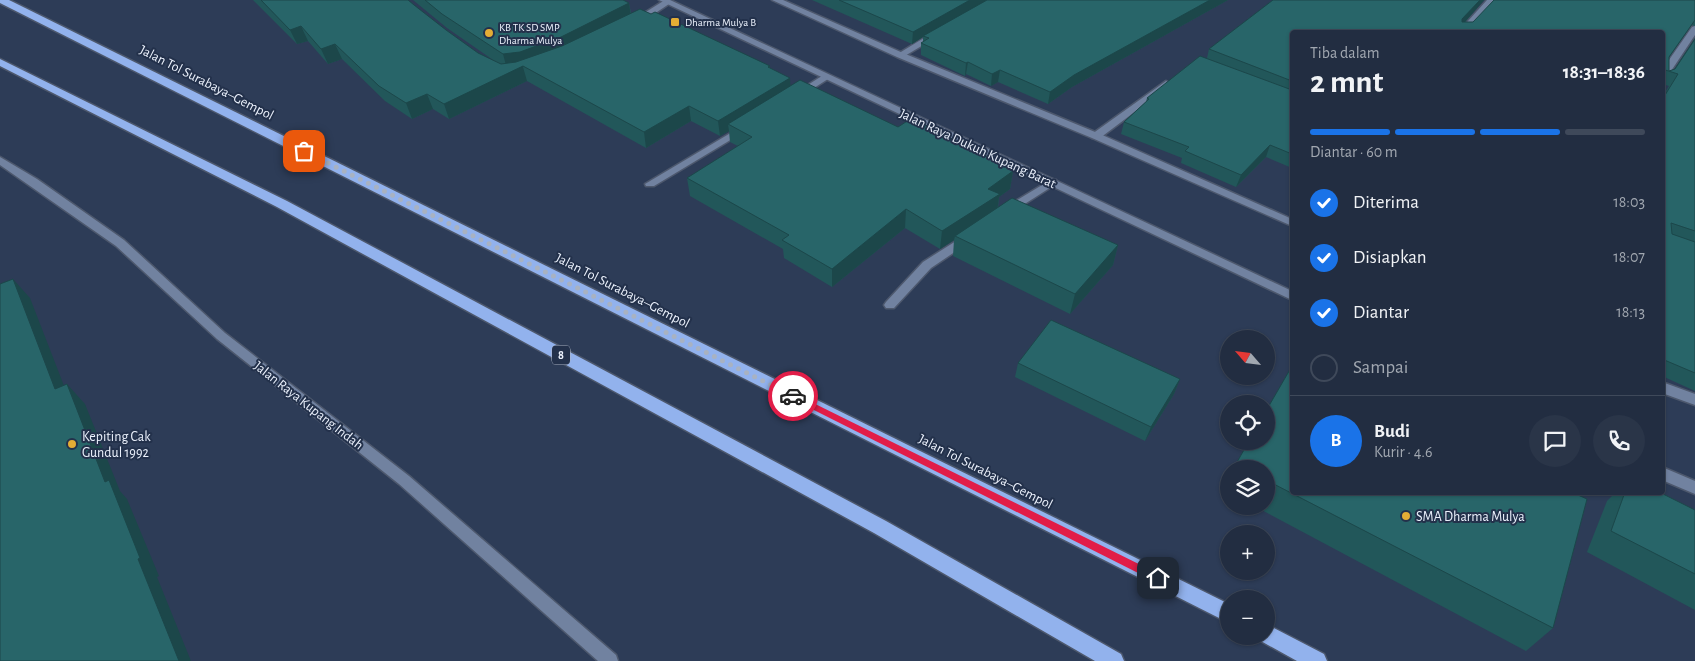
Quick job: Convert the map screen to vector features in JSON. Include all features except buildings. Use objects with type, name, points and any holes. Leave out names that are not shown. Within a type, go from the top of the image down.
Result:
[{"type":"highway","name":"Jalan Tol Surabaya–Gempol","points":[[1,0],[1220,610]]},
{"type":"highway","name":"8","points":[[0,62],[290,208],[880,527],[1114,661]]},
{"type":"highway","points":[[1275,638],[1317,661]]},
{"type":"street","points":[[776,0],[900,55],[1096,136],[1290,222]]},
{"type":"street","points":[[1464,30],[1492,0]]},
{"type":"street","points":[[629,25],[666,1]]},
{"type":"street","name":"Jalan Raya Dukuh Kupang Barat","points":[[666,1],[1290,295]]},
{"type":"street","points":[[1665,74],[1695,29]]},
{"type":"street","points":[[900,55],[942,30]]},
{"type":"street","points":[[791,99],[826,78]]},
{"type":"street","points":[[1096,136],[1173,79]]},
{"type":"street","points":[[650,184],[754,122]]},
{"type":"street","name":"Jalan Raya Kupang Indah","points":[[0,160],[33,181],[120,244],[221,336],[404,480],[610,661]]},
{"type":"street","points":[[996,218],[1052,182]]},
{"type":"street","points":[[890,305],[927,266],[973,234]]},
{"type":"street","points":[[1665,387],[1695,400]]},
{"type":"street","points":[[1665,474],[1695,488]]},
{"type":"way so far","points":[[304,151],[793,396]]},
{"type":"place","name":"Dharma Mulya B","points":[[675,22]]},
{"type":"place","name":"KB TK SD SMP Dharma Mulya","points":[[489,33]]},
{"type":"place","name":"Kepiting Cak Gundul 1992","points":[[72,444]]},
{"type":"place","name":"SMA Dharma Mulya","points":[[1406,516]]},
{"type":"route","points":[[793,396],[1158,578]]}]
